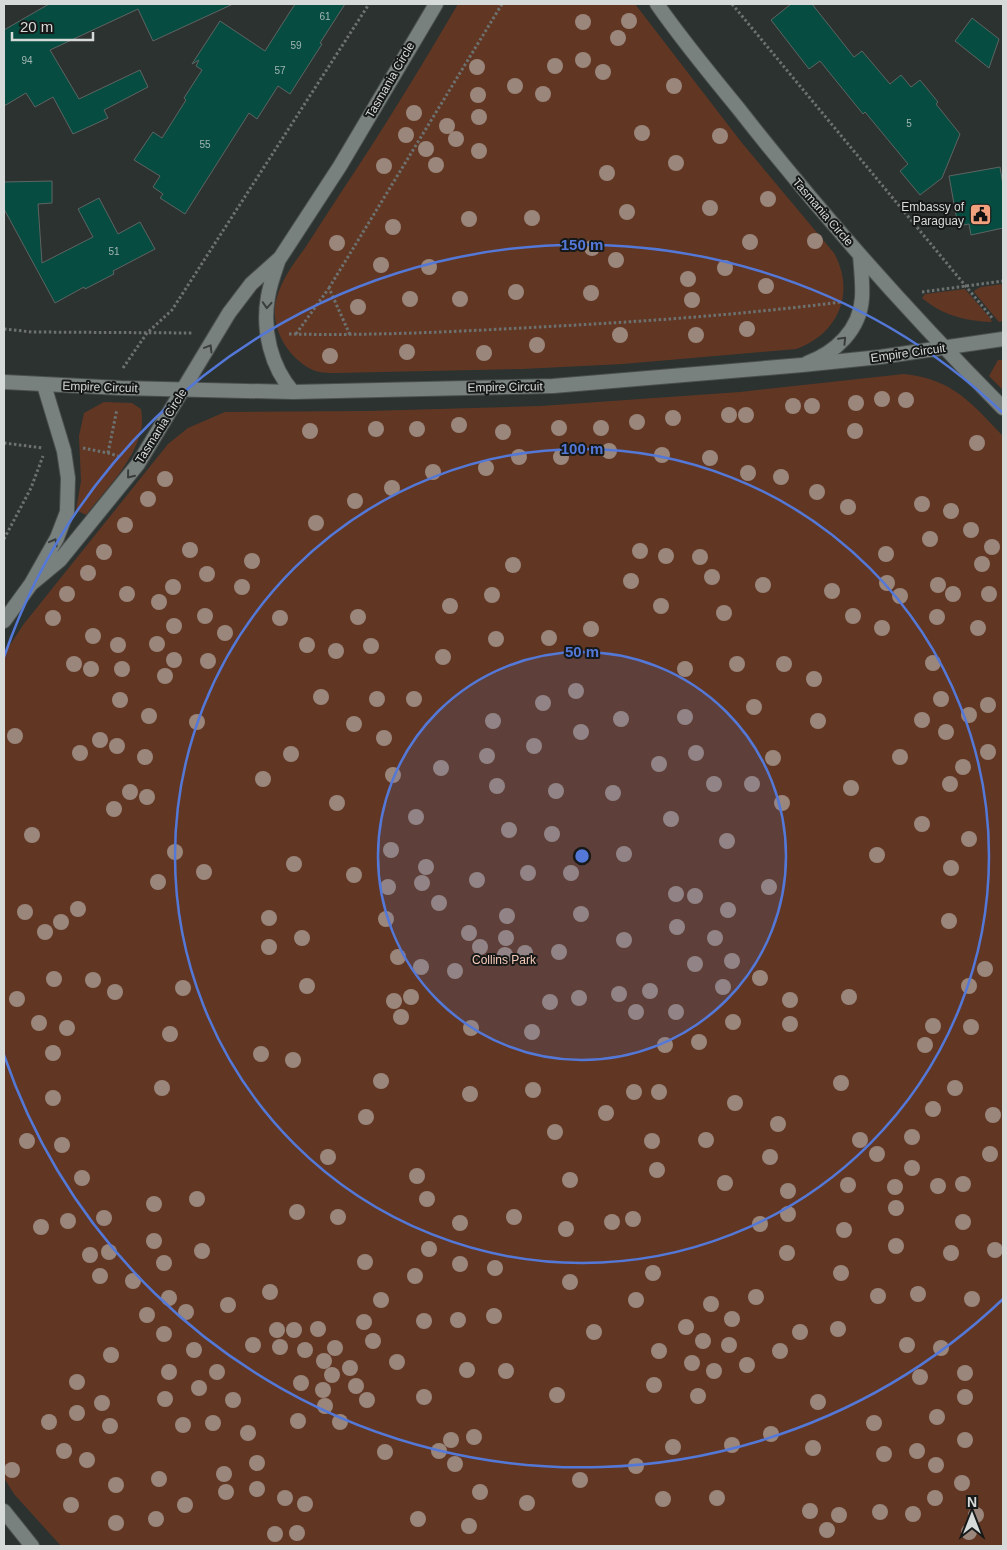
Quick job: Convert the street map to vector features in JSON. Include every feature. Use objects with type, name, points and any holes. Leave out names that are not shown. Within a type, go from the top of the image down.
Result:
[{"type":"street","name":"Tasmania Circle","points":[[31,584],[60,560],[130,475],[240,298],[251,284],[280,258],[340,166],[436,4]]},
{"type":"street","name":"Tasmania Circle","points":[[657,4],[783,165],[860,255],[944,348],[1003,408]]},
{"type":"street","points":[[802,365],[826,354],[840,344],[850,332],[862,300],[860,255]]},
{"type":"street","name":"Tasmania Circle","points":[[280,258],[268,297],[267,325],[275,365],[284,382],[293,392]]},
{"type":"street","name":"Empire Circuit","points":[[4,382],[121,388],[293,392],[553,386],[880,357],[1003,339]]},
{"type":"street","name":"Tasmania Circle","points":[[4,621],[31,584],[63,524],[68,501],[68,478],[64,451],[44,385]]},
{"type":"street","points":[[4,1511],[32,1546]]},
{"type":"path","points":[[108,452],[121,388],[123,366],[147,333],[172,310],[369,4]]},
{"type":"path","points":[[296,335],[329,288],[502,4]]},
{"type":"path","points":[[732,4],[995,322]]},
{"type":"path","points":[[924,292],[1003,282]]},
{"type":"path","points":[[329,288],[350,335]]},
{"type":"path","points":[[484,330],[695,318],[816,306]]},
{"type":"path","points":[[4,328],[32,332]]},
{"type":"path","points":[[4,539],[31,488],[46,448]]},
{"type":"green space","points":[[458,4],[635,4],[742,143],[834,253],[840,268],[843,297],[832,323],[811,342],[796,349],[623,364],[522,369],[330,373],[313,370],[304,365],[288,349],[282,339],[275,319],[277,297],[282,284],[384,125]]},
{"type":"green space","points":[[1003,284],[1003,321],[999,322],[974,292],[981,287]]},
{"type":"green space","points":[[965,289],[992,322],[954,316],[938,309],[922,298],[925,294]]},
{"type":"green space","points":[[998,360],[1003,360],[1003,390],[989,376]]},
{"type":"green space","name":"Collins Park","points":[[904,374],[936,381],[960,394],[1003,436],[1003,1546],[61,1546],[14,1494],[4,1478],[4,654],[23,625],[168,444],[188,428],[225,412],[367,411],[541,406],[740,392]]},
{"type":"green space","points":[[104,402],[132,403],[141,409],[142,425],[139,438],[127,462],[86,515],[76,510],[81,481],[79,436],[84,413]]},
{"type":"building","points":[[49,4],[233,4],[153,41],[138,9],[50,50],[79,99],[140,70],[148,87],[104,110],[108,118],[73,134],[53,97],[35,107],[26,93],[4,106],[4,30]]},
{"type":"building","points":[[295,4],[345,4],[290,94],[278,86],[257,119],[249,113],[185,214],[160,198],[163,194],[153,187],[160,176],[134,160],[153,132],[162,138],[186,100],[184,98],[202,70],[196,66],[199,60],[192,64],[220,21],[265,51]]},
{"type":"building","points":[[791,4],[812,4],[854,57],[862,51],[890,84],[901,75],[911,87],[920,80],[960,134],[942,178],[920,195],[900,171],[908,164],[865,112],[863,114],[820,61],[809,69],[771,20]]},
{"type":"building","points":[[972,18],[999,39],[989,68],[955,41]]},
{"type":"building","name":"Embassy of Paraguay","points":[[1000,167],[1003,185],[1003,228],[971,235],[969,224],[958,226],[949,176]]},
{"type":"building","points":[[52,181],[52,203],[38,204],[42,263],[93,237],[78,209],[99,198],[118,234],[140,222],[155,249],[113,271],[114,274],[85,289],[84,287],[55,303],[4,209],[4,182]]},
{"type":"place","name":"Embassy of Paraguay","points":[[980,214]]}]
